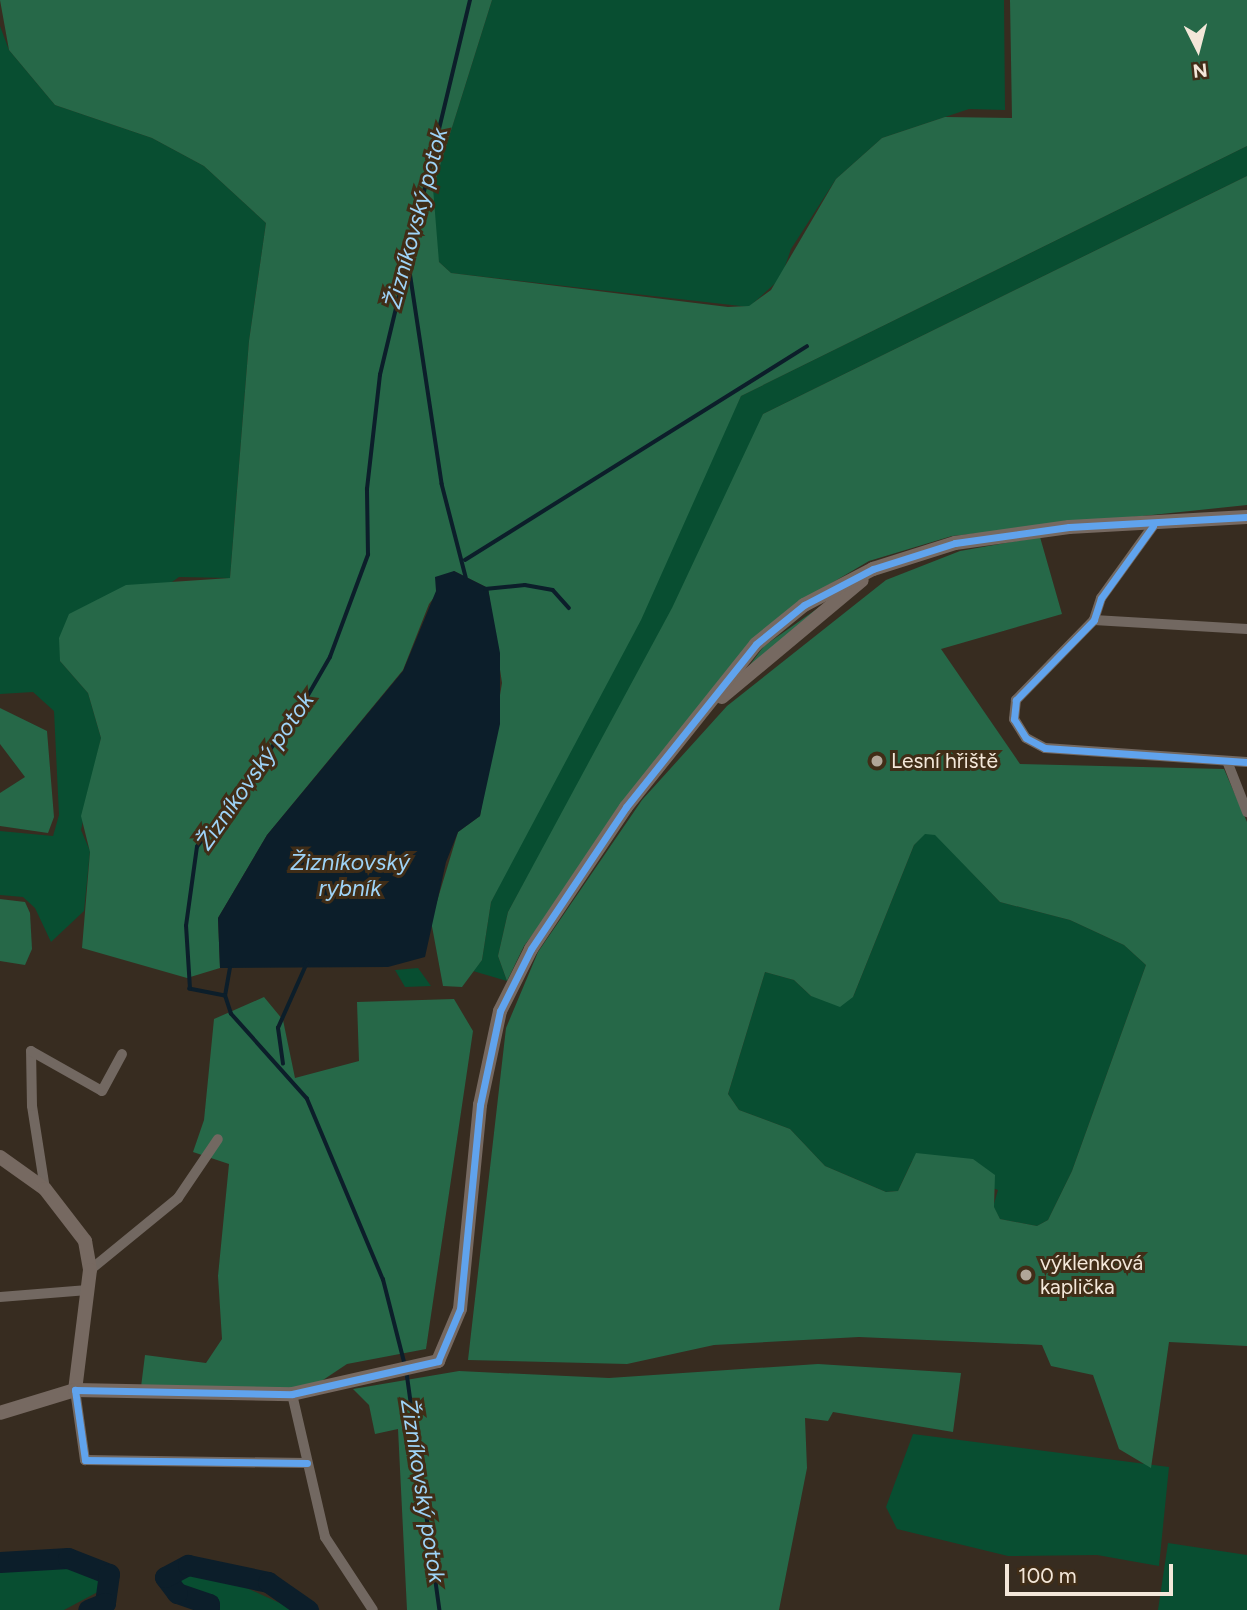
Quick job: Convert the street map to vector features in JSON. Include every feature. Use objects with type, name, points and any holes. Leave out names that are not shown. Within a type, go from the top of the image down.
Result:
[{"type":"street","points":[[0,1413],[75,1390],[292,1394],[427,1366],[453,1339],[481,1105],[500,1011],[531,948],[626,807],[756,644],[804,605],[873,569],[955,543],[1069,527],[1153,526],[1247,517]]},
{"type":"street","points":[[1153,526],[1101,598],[1094,620],[1016,700],[1014,719],[1026,738],[1045,748],[1247,762]]},
{"type":"street","points":[[705,711],[828,613],[873,569]]},
{"type":"street","points":[[1094,620],[1247,629]]},
{"type":"street","points":[[1227,761],[1247,812]]},
{"type":"street","points":[[45,1189],[32,1106],[31,1051],[102,1091],[122,1054]]},
{"type":"street","points":[[90,1270],[178,1198],[218,1139]]},
{"type":"street","points":[[0,1157],[45,1189],[85,1241],[90,1270],[75,1390],[85,1460],[307,1463]]},
{"type":"street","points":[[0,1297],[88,1290]]},
{"type":"street","points":[[292,1394],[325,1537],[373,1610]]},
{"type":"green space","points":[[0,0],[492,0],[433,188],[439,262],[451,273],[728,307],[749,306],[771,290],[836,179],[882,138],[945,117],[1012,118],[1010,0],[1247,0],[1247,146],[741,396],[641,620],[491,902],[482,960],[462,987],[443,986],[431,921],[458,832],[480,816],[502,683],[488,588],[454,571],[429,604],[403,670],[267,835],[218,918],[220,968],[187,978],[82,948],[90,852],[81,816],[101,738],[88,693],[60,661],[59,638],[69,614],[126,585],[230,578],[249,341],[266,223],[204,166],[152,138],[55,105],[9,50]]},
{"type":"green space","points":[[492,0],[1004,0],[1005,110],[969,109],[882,138],[836,179],[791,249],[781,278],[749,307],[451,273],[439,262],[433,237],[433,188]]},
{"type":"green space","points":[[0,26],[9,50],[55,105],[152,138],[204,166],[266,223],[249,341],[230,578],[179,577],[60,661],[88,693],[101,738],[81,830],[90,851],[84,911],[51,942],[35,908],[23,897],[0,895],[0,831],[53,836],[59,815],[54,711],[33,692],[0,694]]},
{"type":"green space","points":[[1247,146],[1247,176],[763,414],[733,509],[508,912],[498,956],[507,981],[473,971],[482,960],[491,902],[741,396]]},
{"type":"green space","points":[[1247,176],[1247,505],[952,536],[869,561],[801,601],[697,712],[524,946],[507,981],[498,956],[508,912],[672,608],[763,414]]},
{"type":"green space","points":[[1040,537],[1062,614],[941,649],[1020,764],[1224,769],[1247,822],[1247,1346],[1169,1342],[1151,1468],[1119,1449],[1093,1375],[1051,1366],[1042,1345],[859,1337],[714,1345],[627,1364],[468,1360],[506,1028],[538,952],[642,800],[727,706],[886,580],[960,551]],"holes":[[[925,834],[935,835],[1000,902],[1070,920],[1124,945],[1146,965],[1072,1171],[1048,1220],[1037,1226],[1000,1219],[994,1207],[995,1175],[973,1159],[916,1153],[898,1191],[886,1192],[825,1166],[790,1129],[739,1110],[728,1094],[765,972],[794,980],[811,996],[840,1007],[853,997],[914,845]]]},
{"type":"green space","points":[[831,599],[746,670],[764,646]]},
{"type":"green space","points":[[0,708],[47,731],[54,817],[48,833],[0,826],[0,793],[25,777],[0,744]]},
{"type":"green space","points":[[924,834],[935,834],[1000,902],[1070,920],[1124,945],[1146,965],[1072,1171],[1048,1220],[1037,1226],[1000,1219],[993,1207],[998,1190],[912,1161],[898,1191],[886,1192],[825,1166],[790,1129],[739,1110],[728,1094],[765,972],[794,980],[811,996],[853,997],[914,845]]},
{"type":"green space","points":[[0,899],[25,902],[30,913],[32,949],[25,965],[0,961]]},
{"type":"green space","points":[[418,968],[431,986],[405,987],[395,970]]},
{"type":"green space","points":[[264,997],[283,1020],[295,1078],[359,1061],[357,1002],[454,999],[473,1031],[426,1349],[347,1364],[308,1390],[141,1387],[145,1355],[206,1363],[222,1339],[218,1276],[229,1164],[193,1152],[204,1120],[214,1019]]},
{"type":"green space","points":[[818,1364],[961,1373],[953,1432],[833,1412],[828,1421],[805,1418],[807,1468],[779,1610],[407,1610],[398,1429],[375,1434],[369,1405],[353,1389],[459,1371],[609,1378]]},
{"type":"green space","points":[[913,1434],[1169,1467],[1159,1566],[1097,1555],[1008,1556],[897,1529],[886,1507]]},
{"type":"green space","points":[[1168,1543],[1247,1555],[1247,1610],[1158,1610]]},
{"type":"green space","points":[[47,1560],[107,1581],[107,1587],[64,1610],[0,1610],[0,1571]]},
{"type":"green space","points":[[178,1575],[218,1575],[295,1610],[220,1610],[210,1598],[175,1583]]},
{"type":"water","name":"Žizníkovský rybník","points":[[454,571],[488,588],[500,653],[500,724],[480,816],[458,832],[446,862],[425,957],[388,967],[220,968],[218,918],[267,835],[403,671],[436,591],[435,577]]},
{"type":"waterway","name":"Žizníkovský potok","points":[[405,1366],[383,1280],[307,1099],[231,1014],[225,996],[190,989],[186,926],[197,847],[299,711],[330,657],[368,555],[367,489],[380,375],[470,0]]},
{"type":"waterway","points":[[409,265],[442,484],[466,577]]},
{"type":"waterway","points":[[465,560],[807,346]]},
{"type":"waterway","points":[[485,589],[525,585],[553,590],[569,608]]},
{"type":"waterway","points":[[283,1064],[278,1028],[307,963]]},
{"type":"waterway","points":[[225,996],[230,968]]},
{"type":"waterway","name":"Žizníkovský potok","points":[[407,1373],[440,1610]]},
{"type":"waterway","points":[[0,1562],[68,1558],[109,1574],[105,1603],[88,1610]]},
{"type":"waterway","points":[[209,1610],[209,1604],[177,1593],[165,1577],[188,1565],[268,1582],[308,1610]]},
{"type":"cycle path","points":[[307,1463],[85,1460],[75,1390],[292,1394],[438,1361],[460,1309],[480,1105],[500,1011],[531,949],[626,807],[756,644],[804,605],[873,569],[955,543],[1069,527],[1247,517]]},
{"type":"cycle path","points":[[1153,526],[1101,598],[1094,620],[1016,700],[1014,719],[1026,738],[1045,748],[1247,762]]},
{"type":"place","name":"Lesní hřiště","points":[[877,761]]},
{"type":"place","name":"výklenková kaplička","points":[[1026,1275]]}]
